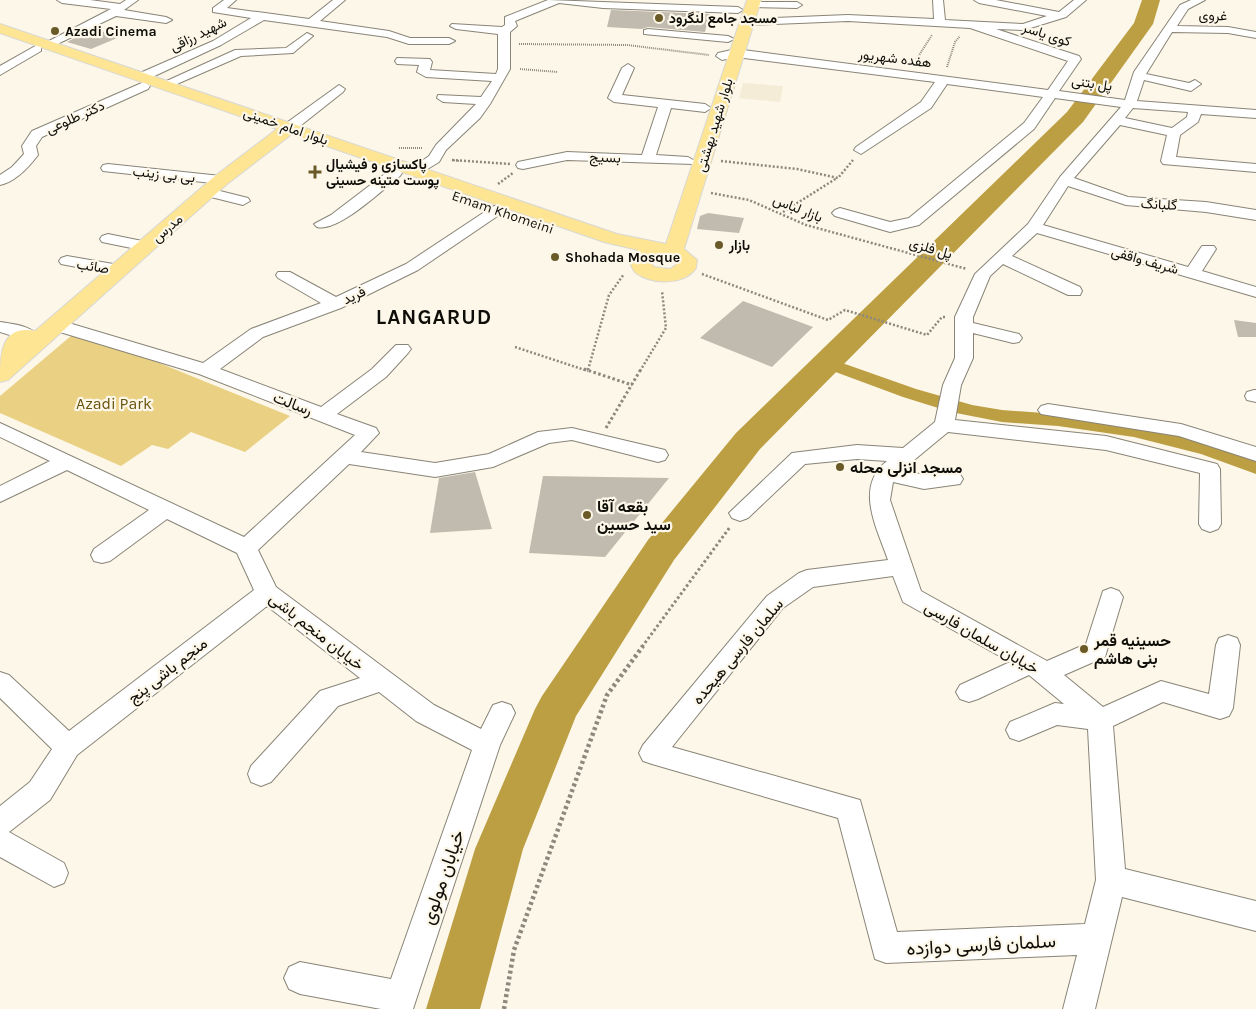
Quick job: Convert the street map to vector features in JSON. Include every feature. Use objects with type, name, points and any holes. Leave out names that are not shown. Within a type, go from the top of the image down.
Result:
[{"type":"main road","name":"بلوار شهید بهشتی","points":[[664,250],[693,191],[695,160],[705,108],[747,7]]},
{"type":"main road","name":"بلوار امام خمینی","points":[[0,28],[44,47],[285,130],[378,157],[612,238],[664,250]]},
{"type":"main road","name":"بلوار امام خمینی","points":[[0,37],[44,47]]},
{"type":"main road","name":"بلوار شهید بهشتی","points":[[664,250],[695,160],[729,49]]},
{"type":"main road","name":"بلوار امام خمینی","points":[[144,81],[166,84],[285,130]]},
{"type":"main road","name":"Emam Khomeini","points":[[285,130],[394,174],[601,246],[634,262],[646,272],[661,275]]},
{"type":"main road","name":"مدرس","points":[[0,375],[23,334],[119,270],[215,186],[285,130]]},
{"type":"main road","points":[[634,262],[643,255],[664,250],[685,256],[688,264],[686,268],[676,273],[661,275]]},
{"type":"main road","points":[[0,366],[13,355],[23,334]]},
{"type":"street","points":[[62,0],[166,20]]},
{"type":"street","points":[[0,70],[118,10],[133,0]]},
{"type":"street","points":[[231,0],[217,10],[389,34],[409,41],[449,41]]},
{"type":"street","points":[[311,23],[340,0]]},
{"type":"street","points":[[456,26],[504,31],[511,26],[509,19],[558,0],[603,5],[747,7],[797,5]]},
{"type":"street","points":[[938,0],[940,21]]},
{"type":"street","points":[[979,0],[1062,15]]},
{"type":"street","points":[[747,7],[848,18],[940,21],[1024,27],[1062,15],[1081,0]]},
{"type":"street","points":[[1187,16],[1184,6],[1200,0]]},
{"type":"street","name":"شهید رزاقی","points":[[144,81],[264,16]]},
{"type":"street","points":[[886,473],[944,425],[952,384],[964,358],[964,322],[983,274],[1034,227],[1065,180],[1130,104],[1140,76],[1168,29],[1187,16],[1216,23],[1228,30]]},
{"type":"street","name":"کوی یاسر","points":[[970,24],[1075,59],[1050,93]]},
{"type":"street","points":[[1013,38],[1024,27]]},
{"type":"street","name":"غروی","points":[[1168,29],[1228,30],[1256,35]]},
{"type":"street","points":[[416,170],[437,154],[476,114],[502,74],[504,31]]},
{"type":"street","name":"هفده شهریور","points":[[648,32],[729,49],[943,80],[1050,93]]},
{"type":"street","points":[[166,84],[239,53],[289,51],[308,36]]},
{"type":"street","points":[[401,61],[426,62],[423,72],[426,73],[502,74]]},
{"type":"street","points":[[628,68],[614,98],[705,108]]},
{"type":"street","points":[[1140,76],[1191,87],[1195,84]]},
{"type":"street","points":[[861,150],[926,105],[943,80]]},
{"type":"street","name":"دکتر طلوعی","points":[[0,181],[17,170],[31,155],[28,146],[36,134],[144,81]]},
{"type":"street","points":[[285,130],[339,88]]},
{"type":"street","points":[[840,213],[890,227],[914,222],[1029,126],[1039,114],[1050,93]]},
{"type":"street","name":"پل بتنی","points":[[1050,93],[1130,104]]},
{"type":"street","points":[[1206,93],[1193,119],[1174,133],[1168,161],[1256,168]]},
{"type":"street","points":[[443,98],[484,101]]},
{"type":"street","points":[[648,159],[666,103]]},
{"type":"street","points":[[1130,104],[1198,111],[1256,114]]},
{"type":"street","points":[[1117,120],[1174,133]]},
{"type":"street","name":"بسیج","points":[[523,165],[567,156],[695,160]]},
{"type":"street","name":"بی بی زینب","points":[[108,168],[215,186],[243,201]]},
{"type":"street","points":[[322,224],[336,218],[394,174]]},
{"type":"street","name":"گلبانگ","points":[[1065,180],[1126,201],[1206,207],[1256,215]]},
{"type":"street","name":"فرید","points":[[206,370],[258,333],[335,304],[412,267],[497,210]]},
{"type":"street","name":"شریف واقفی","points":[[1034,227],[1256,292]]},
{"type":"street","points":[[108,239],[146,246]]},
{"type":"street","points":[[1192,273],[1208,249]]},
{"type":"street","points":[[1002,257],[1074,291]]},
{"type":"street","name":"صائب","points":[[66,261],[119,270]]},
{"type":"street","points":[[284,274],[335,304]]},
{"type":"street","points":[[964,322],[1013,338]]},
{"type":"street","name":"رسالت","points":[[23,334],[206,370],[369,433],[246,548]]},
{"type":"street","points":[[323,415],[379,373],[402,349]]},
{"type":"street","points":[[1048,410],[1181,430],[1256,454]]},
{"type":"street","points":[[944,425],[1106,443],[1210,469],[1210,524]]},
{"type":"street","points":[[0,429],[246,548]]},
{"type":"street","points":[[343,456],[435,470],[493,460],[545,437],[572,434],[599,439],[658,455]]},
{"type":"street","points":[[740,514],[799,458],[857,452],[906,455]]},
{"type":"street","points":[[0,495],[66,461]]},
{"type":"street","points":[[886,473],[924,482],[953,480]]},
{"type":"street","name":"خیابان سلمان فارسی","points":[[886,473],[879,500],[911,596],[1038,668],[1100,720]]},
{"type":"street","points":[[102,555],[166,509]]},
{"type":"street","name":"خیابان منجم باشی","points":[[246,548],[267,593],[425,713],[487,745]]},
{"type":"street","name":"سلمان فارسی هیحده","points":[[652,754],[775,602],[807,579],[900,567]]},
{"type":"street","name":"منجم باشی پنج","points":[[0,823],[40,791],[68,747],[267,593]]},
{"type":"street","points":[[969,692],[1096,650],[1111,597]]},
{"type":"street","points":[[1019,730],[1055,714],[1100,720],[1161,691],[1220,708],[1228,645]]},
{"type":"street","points":[[261,774],[329,698],[382,681]]},
{"type":"street","points":[[0,682],[68,747]]},
{"type":"street","name":"خیابان مولوی","points":[[399,1003],[487,745],[502,713]]},
{"type":"street","points":[[1079,1009],[1111,880],[1100,720]]},
{"type":"street","name":"سلمان فارسی دوازده","points":[[652,754],[850,809],[886,948],[1096,939]]},
{"type":"street","points":[[0,842],[54,873]]},
{"type":"street","points":[[1111,880],[1256,916]]},
{"type":"street","points":[[300,978],[399,1003]]},
{"type":"path","points":[[907,74],[940,21]]},
{"type":"path","points":[[943,80],[955,42],[970,24]]},
{"type":"path","points":[[502,44],[627,45],[729,49]]},
{"type":"path","points":[[502,74],[526,68],[558,72]]},
{"type":"path","points":[[378,157],[395,148],[523,165]]},
{"type":"path","points":[[782,212],[838,178],[861,150]]},
{"type":"path","points":[[695,160],[797,169],[838,178]]},
{"type":"path","points":[[484,194],[523,165]]},
{"type":"path","name":"بازار لباس","points":[[693,191],[741,197],[782,212],[806,225],[895,248]]},
{"type":"path","name":"پل فلزی","points":[[895,248],[961,267]]},
{"type":"path","points":[[588,370],[610,294],[634,262]]},
{"type":"path","points":[[686,268],[828,320],[845,310],[927,335],[942,317],[964,322]]},
{"type":"path","points":[[599,439],[666,328],[661,275]]},
{"type":"path","points":[[515,347],[632,384]]},
{"type":"path","points":[[504,1009],[514,950],[607,695],[740,514]]},
{"type":"shaded area","points":[[743,83],[783,86],[780,102],[739,98]]},
{"type":"green space","name":"Azadi Park","points":[[78,330],[290,416],[245,452],[191,432],[168,449],[152,445],[121,466],[0,413],[0,396]]},
{"type":"building","name":"مسجد جامع لنگرود","points":[[611,10],[710,14],[705,32],[648,27],[642,29],[607,27]]},
{"type":"building","points":[[92,29],[122,36],[91,49],[67,42]]},
{"type":"building","points":[[708,213],[744,218],[739,233],[697,229],[700,216]]},
{"type":"building","points":[[743,301],[813,327],[772,367],[700,338]]},
{"type":"building","points":[[1234,320],[1256,323],[1256,337],[1238,337]]},
{"type":"building","points":[[475,472],[492,529],[430,533],[439,478]]},
{"type":"building","name":"بقعه آقا سید حسین","points":[[543,476],[669,478],[605,557],[529,553]]},
{"type":"waterway","points":[[453,1009],[499,849],[557,709],[661,550],[748,441],[1075,117],[1143,24],[1151,0]]},
{"type":"waterway","points":[[828,363],[889,386],[951,406],[1002,416],[1058,420],[1134,431],[1208,449],[1256,467]]},
{"type":"place","name":"مسجد جامع لنگرود","points":[[659,18]]},
{"type":"place","name":"Azadi Cinema","points":[[55,31]]},
{"type":"place","name":"پاکسازی و فیشیال پوست متینه حسینی","points":[[315,172]]},
{"type":"place","name":"بازار","points":[[719,245]]},
{"type":"place","name":"Shohada Mosque","points":[[555,257]]},
{"type":"place","name":"مسجد انزلی محله","points":[[840,467]]},
{"type":"place","name":"بقعه آقا سید حسین","points":[[587,515]]},
{"type":"place","name":"حسینیه قمر بنی هاشم","points":[[1084,649]]},
{"type":"district","name":"LANGARUD","points":[[434,317]]}]
